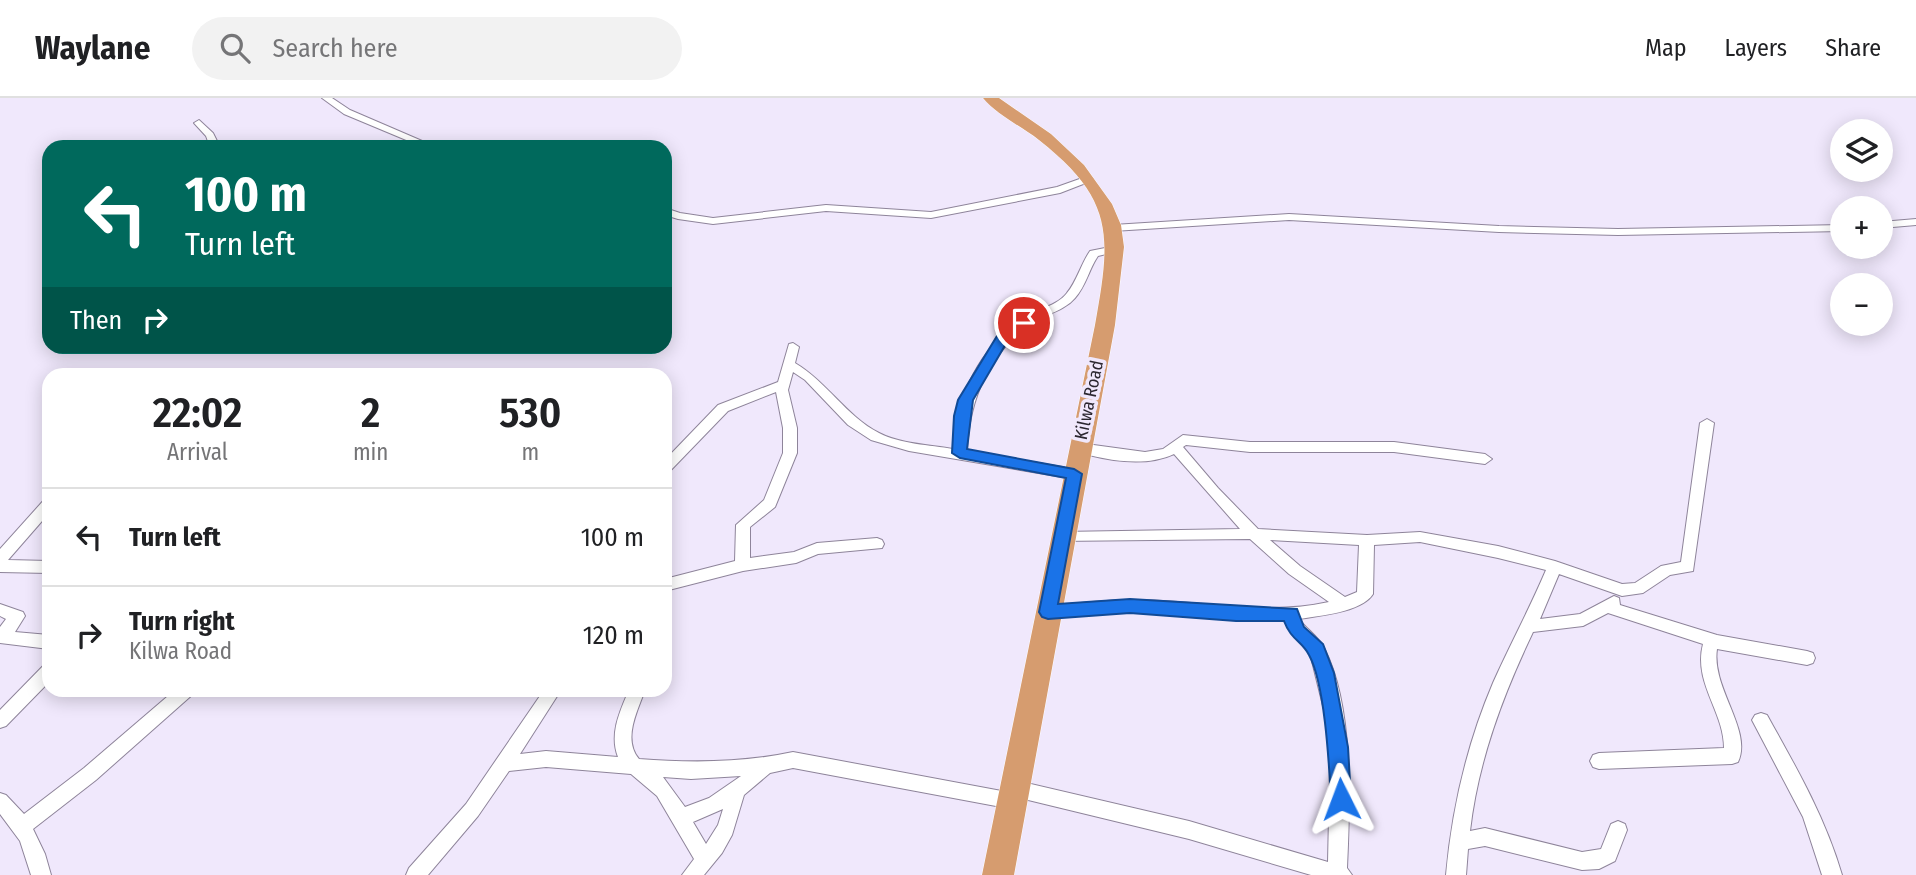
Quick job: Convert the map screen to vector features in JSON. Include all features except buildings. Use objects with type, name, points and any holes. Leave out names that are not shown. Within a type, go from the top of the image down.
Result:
[{"type":"highway","name":"Kilwa Road","points":[[990,98],[1056,145],[1088,180],[1103,202],[1114,238],[1108,314],[1079,448],[998,875]]},
{"type":"street","points":[[326,98],[344,111],[414,140]]},
{"type":"street","points":[[199,123],[212,140]]},
{"type":"street","points":[[672,214],[712,221],[826,208],[931,215],[1060,190],[1088,180]]},
{"type":"street","points":[[960,453],[965,400],[1002,339],[1042,312],[1069,298],[1094,253],[1114,238],[1289,217],[1499,229],[1618,232],[1830,229]]},
{"type":"street","points":[[1893,224],[1916,222]]},
{"type":"street","points":[[743,565],[743,525],[770,503],[790,453],[792,441],[782,385],[793,347]]},
{"type":"street","points":[[788,364],[809,377],[835,407],[869,433],[899,443],[1074,474]]},
{"type":"street","points":[[672,461],[723,408],[782,385]]},
{"type":"street","points":[[1062,537],[1251,534],[1367,540],[1431,538],[1555,568],[1622,590],[1638,589],[1665,570],[1688,567],[1707,423]]},
{"type":"street","points":[[1079,448],[1146,455],[1162,454],[1183,440],[1250,447],[1394,447],[1485,459]]},
{"type":"street","points":[[1176,447],[1251,534],[1318,588],[1342,603]]},
{"type":"street","points":[[0,559],[42,512]]},
{"type":"street","points":[[1048,612],[1130,606],[1236,614],[1290,614],[1326,609],[1359,599],[1365,594],[1367,540]]},
{"type":"street","points":[[672,584],[743,565],[796,557],[817,549],[877,544]]},
{"type":"street","points":[[0,566],[42,567]]},
{"type":"street","points":[[1456,875],[1458,842],[1471,769],[1502,681],[1555,568]]},
{"type":"street","points":[[1530,626],[1571,623],[1609,607],[1622,590]]},
{"type":"street","points":[[1609,607],[1717,642],[1807,658]]},
{"type":"street","points":[[0,610],[17,616],[2,637],[42,641]]},
{"type":"street","points":[[506,763],[546,759],[633,765],[673,771],[765,766],[793,760],[813,762],[1013,794],[1189,830],[1339,874],[1341,799],[1338,747],[1327,685],[1317,649],[1297,631],[1290,614]]},
{"type":"street","points":[[1599,761],[1732,756],[1733,743],[1707,669],[1706,656],[1710,645],[1717,642]]},
{"type":"street","points":[[0,722],[42,678]]},
{"type":"street","points":[[23,826],[90,774],[178,697]]},
{"type":"street","points":[[416,875],[472,810],[548,697]]},
{"type":"street","points":[[634,697],[624,728],[624,745],[633,765],[659,785],[680,817],[698,870]]},
{"type":"street","points":[[1760,720],[1793,778],[1832,875]]},
{"type":"street","points":[[680,817],[708,809],[735,792],[765,766]]},
{"type":"street","points":[[698,870],[729,826],[735,792]]},
{"type":"street","points":[[0,801],[23,826],[41,875]]},
{"type":"street","points":[[1458,842],[1485,837],[1582,861],[1599,860],[1608,855],[1618,830]]},
{"type":"route","points":[[1024,323],[1002,339],[965,400],[961,416],[960,453],[1074,474],[1048,612],[1130,606],[1236,614],[1290,614],[1297,631],[1317,649],[1325,673],[1338,747],[1341,799]]}]
